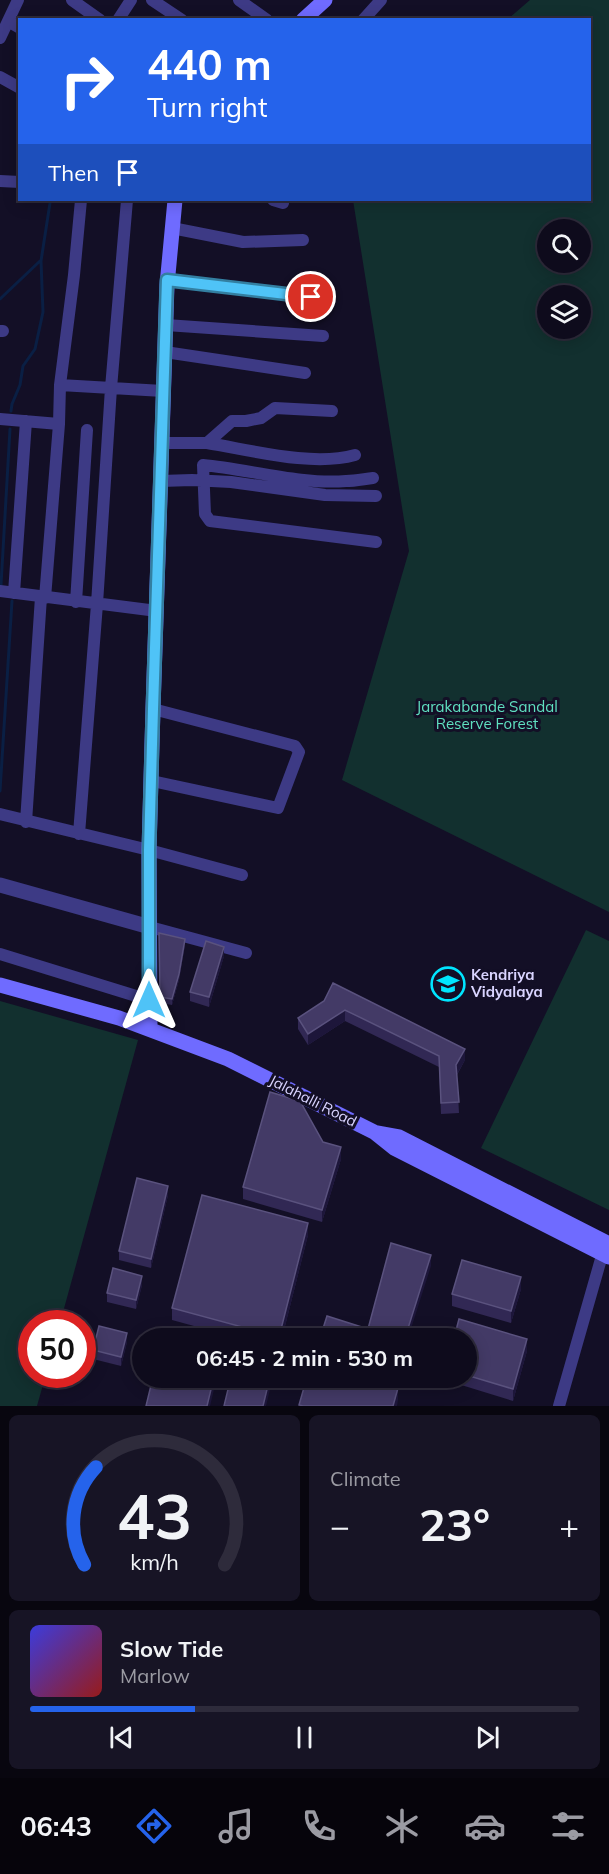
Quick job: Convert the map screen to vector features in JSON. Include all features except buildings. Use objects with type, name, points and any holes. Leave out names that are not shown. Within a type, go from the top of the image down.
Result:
[{"type":"main road","points":[[305,18],[325,0]]},
{"type":"main road","points":[[150,1028],[149,850],[153,709],[167,280],[175,201]]},
{"type":"main road","name":"Jalahalli Road","points":[[0,985],[150,1028],[228,1059],[374,1132],[394,1148],[606,1249]]},
{"type":"street","points":[[0,38],[18,0]]},
{"type":"street","points":[[72,0],[97,18]]},
{"type":"street","points":[[119,18],[131,0]]},
{"type":"street","points":[[152,0],[179,18]]},
{"type":"street","points":[[239,0],[264,18]]},
{"type":"street","points":[[365,18],[381,0]]},
{"type":"street","points":[[8,21],[18,27]]},
{"type":"street","points":[[0,77],[18,87]]},
{"type":"street","points":[[0,181],[18,182]]},
{"type":"street","points":[[26,822],[59,424],[60,385],[81,201]]},
{"type":"street","points":[[79,834],[127,201]]},
{"type":"street","points":[[172,228],[243,242],[303,240]]},
{"type":"street","points":[[167,280],[311,297]]},
{"type":"street","points":[[166,325],[323,336]]},
{"type":"street","points":[[165,352],[305,373]]},
{"type":"street","points":[[60,385],[164,391]]},
{"type":"street","points":[[207,443],[232,421],[261,418],[275,408],[332,411]]},
{"type":"street","points":[[0,418],[59,424]]},
{"type":"street","points":[[14,593],[26,421]]},
{"type":"street","points":[[76,602],[87,430]]},
{"type":"street","points":[[162,442],[207,443],[306,458],[343,458],[355,455]]},
{"type":"street","points":[[373,478],[344,482],[299,479],[203,465],[202,481],[205,514],[210,521],[376,542]]},
{"type":"street","points":[[161,481],[231,482],[325,495],[376,496]]},
{"type":"street","points":[[0,591],[157,611]]},
{"type":"street","points":[[152,781],[278,808],[299,752],[295,746],[153,709]]},
{"type":"street","points":[[0,814],[242,874]]},
{"type":"street","points":[[0,885],[246,953]]},
{"type":"street","points":[[0,954],[149,1000]]},
{"type":"street","points":[[559,1406],[606,1249]]},
{"type":"green space","name":"Jarakabande Sandal Reserve Forest","points":[[530,0],[609,0],[609,912],[342,780],[409,551],[353,201],[591,201],[591,18],[509,18]]},
{"type":"green space","points":[[586,930],[609,941],[609,1210],[481,1148]]},
{"type":"green space","points":[[0,1001],[138,1040],[64,1310],[18,1310],[18,1388],[42,1388],[37,1406],[0,1406]]},
{"type":"waterway","points":[[11,411],[20,385],[23,366],[35,349],[43,312],[41,261],[50,203]]},
{"type":"waterway","points":[[0,299],[40,261]]},
{"type":"waterway","points":[[1,585],[10,429]]},
{"type":"waterway","points":[[0,791],[12,601]]},
{"type":"place","name":"Kendriya Vidyalaya","points":[[448,984]]},
{"type":"route","points":[[149,1000],[149,850],[167,280],[311,297]]}]
